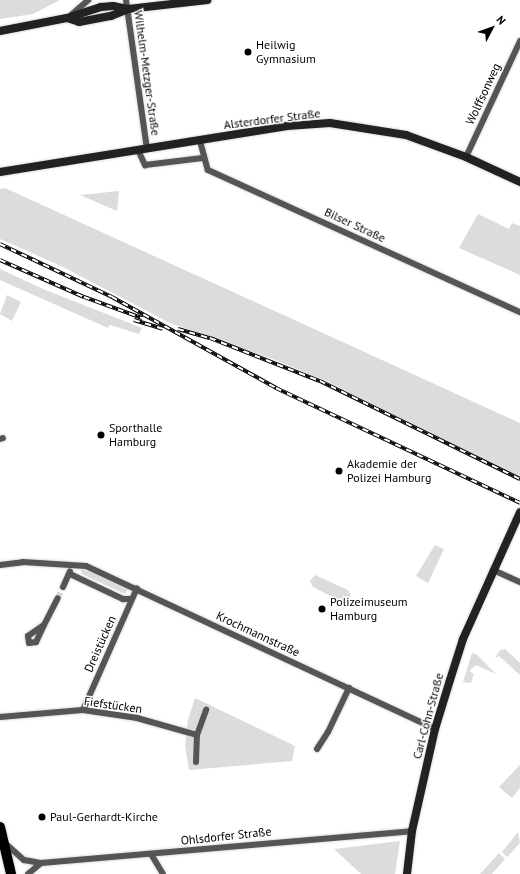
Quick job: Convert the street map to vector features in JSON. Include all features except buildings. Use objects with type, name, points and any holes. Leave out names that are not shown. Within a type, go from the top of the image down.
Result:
[{"type":"main road","points":[[0,827],[5,843],[11,874]]},
{"type":"street","points":[[67,18],[88,0]]},
{"type":"street","name":"Wilhelm-Metzger-Straße","points":[[126,0],[147,149]]},
{"type":"street","points":[[0,31],[67,18],[101,7],[113,6],[128,9],[158,2],[207,0]]},
{"type":"street","name":"Wolffsonweg","points":[[466,157],[520,41]]},
{"type":"street","name":"Alsterdorfer Straße","points":[[0,172],[287,126],[330,123],[406,136],[466,157],[520,182]]},
{"type":"street","name":"Bilser Straße","points":[[200,141],[203,158],[208,170],[520,312]]},
{"type":"street","points":[[138,150],[145,165],[203,158]]},
{"type":"street","name":"Carl-Cohn-Straße","points":[[407,874],[412,831],[435,729],[463,639],[520,512]]},
{"type":"street","name":"Krochmannstraße","points":[[0,565],[24,562],[86,566],[137,588],[435,729]]},
{"type":"street","points":[[63,587],[70,574],[69,564]]},
{"type":"street","points":[[493,570],[520,582]]},
{"type":"street","points":[[70,574],[123,599],[131,600]]},
{"type":"street","name":"Dreistücken","points":[[83,710],[137,588]]},
{"type":"street","points":[[44,625],[58,598]]},
{"type":"street","points":[[317,749],[349,688]]},
{"type":"street","name":"Fiefstücken","points":[[0,716],[83,710],[137,718],[197,736]]},
{"type":"street","points":[[196,762],[197,736],[206,710]]},
{"type":"street","name":"Ohlsdorfer Straße","points":[[5,843],[24,860],[41,863],[403,830],[412,831]]},
{"type":"street","points":[[151,854],[162,874]]},
{"type":"street","points":[[28,874],[41,863]]},
{"type":"shaded area","points":[[0,0],[60,0],[33,14],[0,19]]},
{"type":"shaded area","points":[[5,188],[520,423],[520,479],[326,381],[275,360],[170,323],[61,266],[0,239],[0,189]]},
{"type":"shaded area","points":[[119,191],[117,211],[80,195]]},
{"type":"shaded area","points":[[478,214],[509,229],[512,223],[520,226],[520,275],[459,248]]},
{"type":"shaded area","points":[[0,269],[43,289],[142,328],[139,334],[110,325],[108,328],[0,280]]},
{"type":"shaded area","points":[[7,295],[21,302],[12,321],[0,314]]},
{"type":"shaded area","points":[[435,545],[444,549],[428,583],[416,576]]},
{"type":"shaded area","points":[[81,569],[128,589],[125,594],[82,574]]},
{"type":"shaded area","points":[[315,575],[348,590],[351,595],[349,599],[342,602],[313,587],[310,581]]},
{"type":"shaded area","points":[[505,649],[520,663],[520,675],[499,656],[495,658],[500,650]]},
{"type":"shaded area","points":[[472,653],[476,654],[496,674],[476,665],[469,671],[474,674],[471,683],[463,682]]},
{"type":"shaded area","points":[[195,698],[295,746],[292,761],[189,770],[185,746],[188,720]]},
{"type":"shaded area","points":[[520,765],[520,788],[512,798],[499,787]]},
{"type":"shaded area","points":[[518,832],[520,843],[507,857],[502,852]]},
{"type":"shaded area","points":[[400,841],[395,874],[361,874],[334,849]]},
{"type":"shaded area","points":[[499,853],[505,859],[492,874],[480,874]]},
{"type":"tunnel","points":[[58,598],[63,587]]},
{"type":"railway","points":[[0,244],[112,297],[276,388],[520,503]]},
{"type":"railway","points":[[0,260],[84,297],[142,318]]},
{"type":"railway","points":[[134,320],[163,329]]},
{"type":"railway","points":[[178,329],[210,338],[320,381],[520,479]]},
{"type":"place","name":"Heilwig Gymnasium","points":[[248,52]]},
{"type":"place","name":"Sporthalle Hamburg","points":[[101,435]]},
{"type":"place","name":"Akademie der Polizei Hamburg","points":[[339,471]]},
{"type":"place","name":"Polizeimuseum Hamburg","points":[[322,609]]},
{"type":"place","name":"Paul-Gerhardt-Kirche","points":[[42,817]]}]
